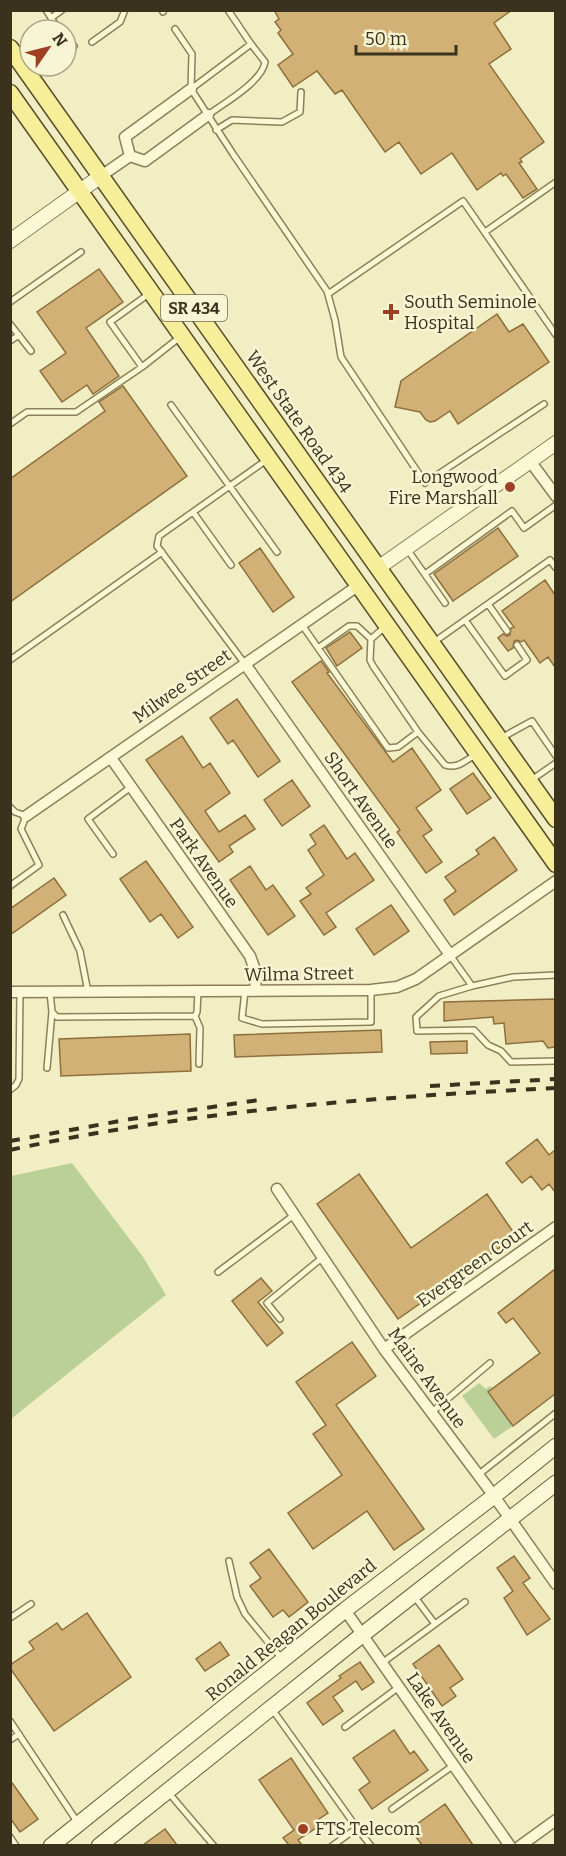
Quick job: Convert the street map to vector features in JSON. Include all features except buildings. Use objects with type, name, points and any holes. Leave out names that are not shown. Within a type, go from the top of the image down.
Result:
[{"type":"main road","name":"West State Road 434","points":[[10,48],[529,782],[552,808]]},
{"type":"main road","name":"SR 434","points":[[13,103],[80,192],[555,864]]},
{"type":"main road","points":[[335,551],[357,564],[378,568]]},
{"type":"main road","points":[[359,585],[405,607]]},
{"type":"main road","name":"Ronald Reagan Boulevard","points":[[51,1845],[555,1446]]},
{"type":"main road","points":[[99,1845],[555,1483]]},
{"type":"street","points":[[130,156],[125,137],[191,89]]},
{"type":"street","points":[[130,156],[144,161],[208,115]]},
{"type":"street","points":[[10,241],[130,156]]},
{"type":"street","points":[[378,568],[555,443]]},
{"type":"street","points":[[530,461],[555,496]]},
{"type":"street","name":"Milwee Street","points":[[26,816],[359,585]]},
{"type":"street","name":"Short Avenue","points":[[245,664],[450,955]]},
{"type":"street","name":"Park Avenue","points":[[111,758],[250,956],[256,973],[250,991]]},
{"type":"street","name":"Wilma Street","points":[[15,992],[371,990],[397,987],[416,979],[555,881]]},
{"type":"street","name":"Maine Avenue","points":[[277,1189],[384,1349],[494,1496],[555,1584]]},
{"type":"street","name":"Evergreen Court","points":[[384,1349],[555,1227]]},
{"type":"street","name":"Lake Avenue","points":[[345,1610],[510,1845]]},
{"type":"street","points":[[520,1845],[555,1820]]},
{"type":"lane","points":[[46,10],[51,18],[62,10]]},
{"type":"lane","points":[[92,42],[120,22],[125,10]]},
{"type":"lane","points":[[208,115],[258,77],[264,68],[265,62],[228,10]]},
{"type":"lane","points":[[175,29],[192,54],[191,89],[216,130],[327,291],[341,357],[425,483],[544,404]]},
{"type":"lane","points":[[191,89],[251,44]]},
{"type":"lane","points":[[216,130],[232,120],[282,122],[300,112],[301,92]]},
{"type":"lane","points":[[484,232],[555,182]]},
{"type":"lane","points":[[328,294],[463,201],[555,335]]},
{"type":"lane","points":[[10,302],[81,252]]},
{"type":"lane","points":[[142,367],[110,322],[151,292]]},
{"type":"lane","points":[[10,324],[31,351]]},
{"type":"lane","points":[[10,341],[19,335]]},
{"type":"lane","points":[[10,424],[27,412],[76,412],[142,367],[182,336]]},
{"type":"lane","points":[[171,405],[276,552]]},
{"type":"lane","points":[[245,664],[157,546],[159,536],[269,458]]},
{"type":"lane","points":[[425,574],[512,511],[524,528],[555,505]]},
{"type":"lane","points":[[193,512],[231,565]]},
{"type":"lane","points":[[406,547],[445,603]]},
{"type":"lane","points":[[10,660],[162,552]]},
{"type":"lane","points":[[431,644],[550,560],[555,568]]},
{"type":"lane","points":[[488,604],[507,632]]},
{"type":"lane","points":[[465,620],[505,676],[527,660],[517,645]]},
{"type":"lane","points":[[302,625],[388,748],[398,747],[418,732]]},
{"type":"lane","points":[[318,648],[349,626],[357,626],[371,639]]},
{"type":"lane","points":[[387,626],[371,639],[370,660],[418,732],[444,765],[458,766],[477,754]]},
{"type":"lane","points":[[499,739],[532,721],[555,756]]},
{"type":"lane","points":[[529,782],[555,763]]},
{"type":"lane","points":[[113,854],[88,819],[131,787]]},
{"type":"lane","points":[[10,807],[15,812],[26,816],[21,829],[39,865],[10,886]]},
{"type":"lane","points":[[63,915],[80,951],[88,992]]},
{"type":"lane","points":[[450,955],[472,986]]},
{"type":"lane","points":[[555,975],[513,976],[472,986],[439,996],[416,1017],[417,1031],[474,1030],[488,1045],[501,1051],[511,1062],[555,1061]]},
{"type":"lane","points":[[250,991],[242,1018],[262,1024],[371,1022],[371,990]]},
{"type":"lane","points":[[10,1090],[19,1079],[15,992]]},
{"type":"lane","points":[[47,1068],[52,1012],[50,992]]},
{"type":"lane","points":[[195,1016],[198,1012],[198,992]]},
{"type":"lane","points":[[52,1012],[57,1017],[195,1016]]},
{"type":"lane","points":[[195,1016],[200,1029],[199,1064]]},
{"type":"lane","points":[[218,1272],[295,1215]]},
{"type":"lane","points":[[280,1319],[267,1303],[323,1257]]},
{"type":"lane","points":[[431,1412],[490,1363]]},
{"type":"lane","points":[[478,1475],[555,1413]]},
{"type":"lane","points":[[229,1561],[237,1597],[245,1614],[283,1660]]},
{"type":"lane","points":[[413,1594],[435,1624]]},
{"type":"lane","points":[[382,1663],[465,1602]]},
{"type":"lane","points":[[10,1618],[31,1604]]},
{"type":"lane","points":[[345,1727],[399,1687]]},
{"type":"lane","points":[[272,1707],[370,1845]]},
{"type":"lane","points":[[10,1721],[79,1824]]},
{"type":"lane","points":[[10,1740],[19,1734]]},
{"type":"lane","points":[[392,1809],[454,1765]]},
{"type":"lane","points":[[167,1791],[214,1845]]},
{"type":"lane","points":[[332,1845],[357,1828]]},
{"type":"lane","points":[[10,1837],[16,1845]]},
{"type":"green space","points":[[72,1163],[143,1257],[166,1295],[11,1419],[11,1176]]},
{"type":"green space","points":[[479,1383],[486,1389],[490,1386],[492,1388],[488,1392],[513,1426],[494,1439],[462,1396]]},
{"type":"railway","points":[[430,1086],[556,1079]]},
{"type":"railway","points":[[10,1150],[146,1125],[282,1108],[350,1101],[556,1088]]},
{"type":"railway","points":[[10,1141],[131,1119],[259,1100]]},
{"type":"place","name":"South Seminole Hospital","points":[[391,312]]},
{"type":"place","name":"Longwood Fire Marshall","points":[[510,487]]},
{"type":"place","name":"FTS Telecom","points":[[303,1829]]}]
